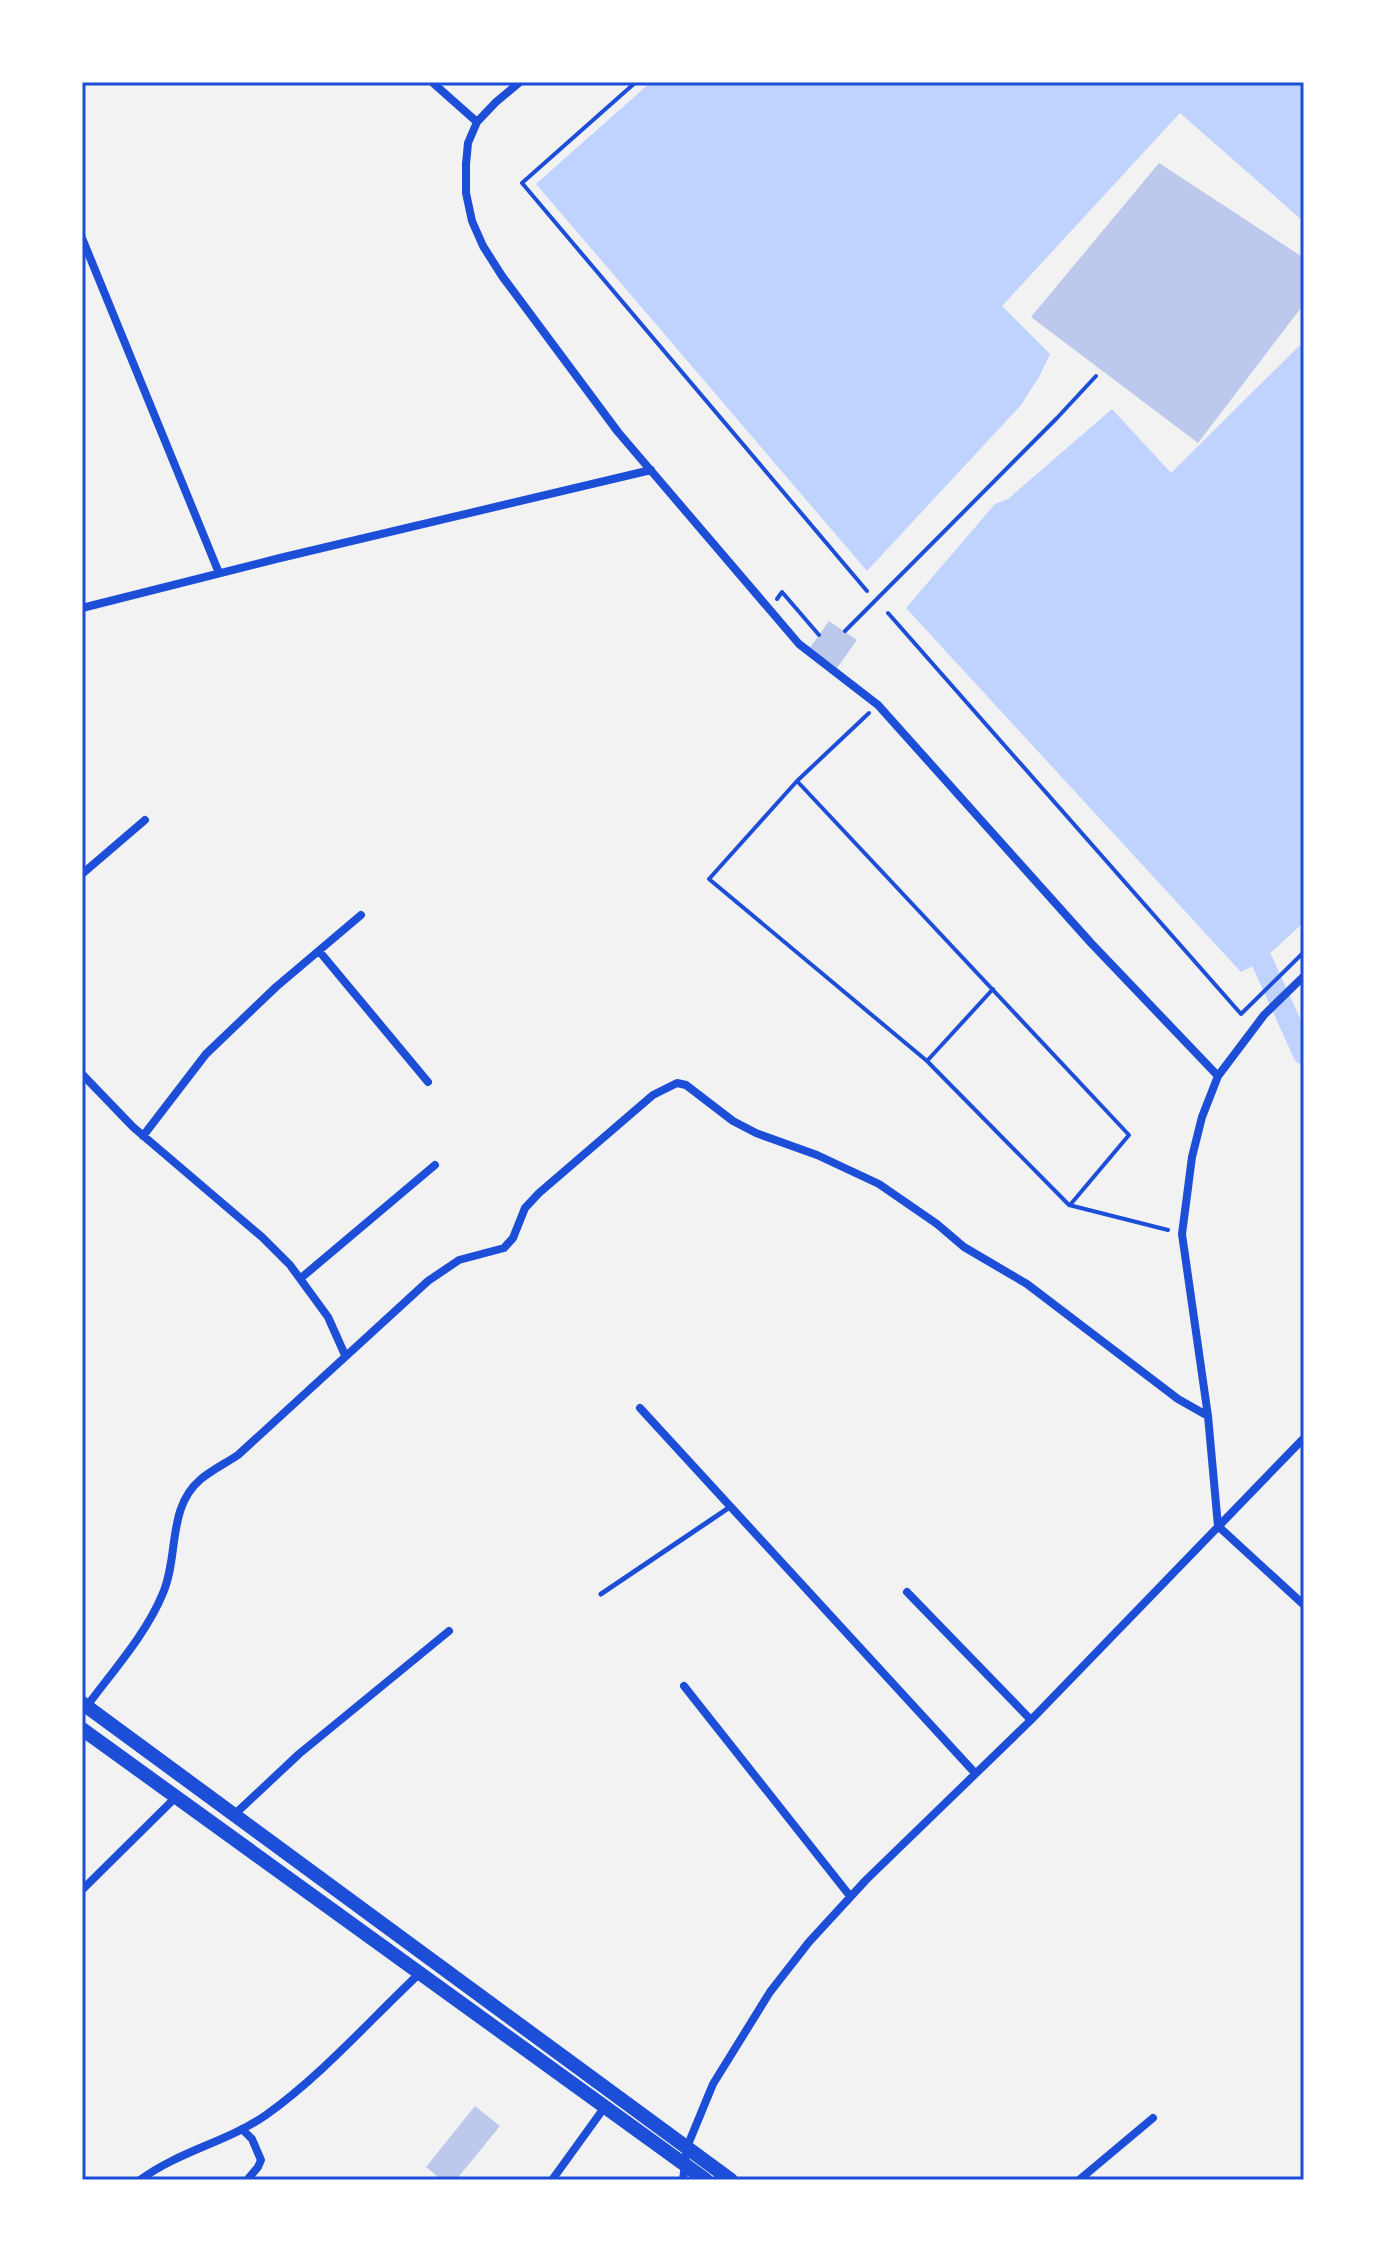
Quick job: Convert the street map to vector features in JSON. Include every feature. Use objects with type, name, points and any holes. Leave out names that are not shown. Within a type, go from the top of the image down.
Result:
[{"type":"main road","points":[[84,1705],[731,2180]]},
{"type":"main road","points":[[83,1733],[706,2180]]},
{"type":"street","points":[[432,82],[477,122]]},
{"type":"street","points":[[520,82],[477,122],[468,143],[466,193],[472,221],[483,246],[535,322],[618,432],[811,655],[853,683],[878,705],[1149,1006],[1218,1076]]},
{"type":"street","points":[[82,238],[219,573]]},
{"type":"street","points":[[82,608],[651,470]]},
{"type":"street","points":[[82,874],[145,820]]},
{"type":"street","points":[[143,1136],[206,1054],[361,915]]},
{"type":"street","points":[[319,951],[428,1082]]},
{"type":"street","points":[[1302,978],[1264,1015],[1218,1076],[1202,1117],[1192,1157],[1182,1234],[1191,1315],[1208,1416],[1218,1526],[1304,1605]]},
{"type":"street","points":[[82,1074],[143,1136],[262,1237],[301,1278],[328,1317],[345,1355]]},
{"type":"street","points":[[84,1705],[129,1649],[162,1597],[174,1560],[179,1512],[191,1489],[202,1478],[238,1455],[409,1296],[446,1267],[473,1255],[504,1248],[513,1238],[525,1208],[539,1193],[653,1095],[677,1083],[686,1085],[733,1121],[756,1133],[817,1155],[879,1184],[937,1224],[964,1247],[1038,1291],[1178,1399],[1208,1416]]},
{"type":"street","points":[[301,1278],[435,1165]]},
{"type":"street","points":[[640,1408],[975,1773]]},
{"type":"street","points":[[683,2180],[687,2147],[713,2084],[770,1992],[809,1942],[850,1896],[1031,1720],[1304,1438]]},
{"type":"street","points":[[907,1592],[1031,1720]]},
{"type":"street","points":[[234,1815],[299,1754],[449,1631]]},
{"type":"street","points":[[684,1686],[850,1896]]},
{"type":"street","points":[[82,1890],[176,1797]]},
{"type":"street","points":[[140,2180],[173,2159],[242,2129],[265,2115],[420,1973]]},
{"type":"street","points":[[552,2180],[604,2108]]},
{"type":"street","points":[[1079,2180],[1153,2118]]},
{"type":"street","points":[[242,2129],[252,2139],[261,2160],[247,2180]]},
{"type":"lane","points":[[601,1594],[731,1507]]},
{"type":"path","points":[[636,82],[522,183],[867,591]]},
{"type":"path","points":[[845,631],[1096,376]]},
{"type":"path","points":[[770,607],[782,592],[819,635]]},
{"type":"path","points":[[888,613],[1241,1014],[1304,952]]},
{"type":"path","points":[[878,705],[797,781],[709,879],[927,1061],[1069,1205],[1182,1234]]},
{"type":"path","points":[[797,781],[1129,1135],[1069,1205]]},
{"type":"path","points":[[927,1061],[993,989]]},
{"type":"water","points":[[651,82],[1304,82],[1304,222],[1180,113],[1002,306],[1050,354],[1040,375],[1021,405],[867,571],[536,184]]},
{"type":"water","points":[[1304,341],[1304,922],[1262,961],[1241,972],[906,608],[995,504],[1008,499],[1112,409],[1171,473]]},
{"type":"building","points":[[1159,163],[1304,258],[1304,304],[1198,443],[1031,317]]},
{"type":"building","points":[[829,621],[857,640],[837,668],[809,649]]},
{"type":"building","points":[[475,2106],[500,2126],[456,2180],[442,2180],[426,2167]]},
{"type":"waterway","points":[[1262,961],[1304,1054]]}]
